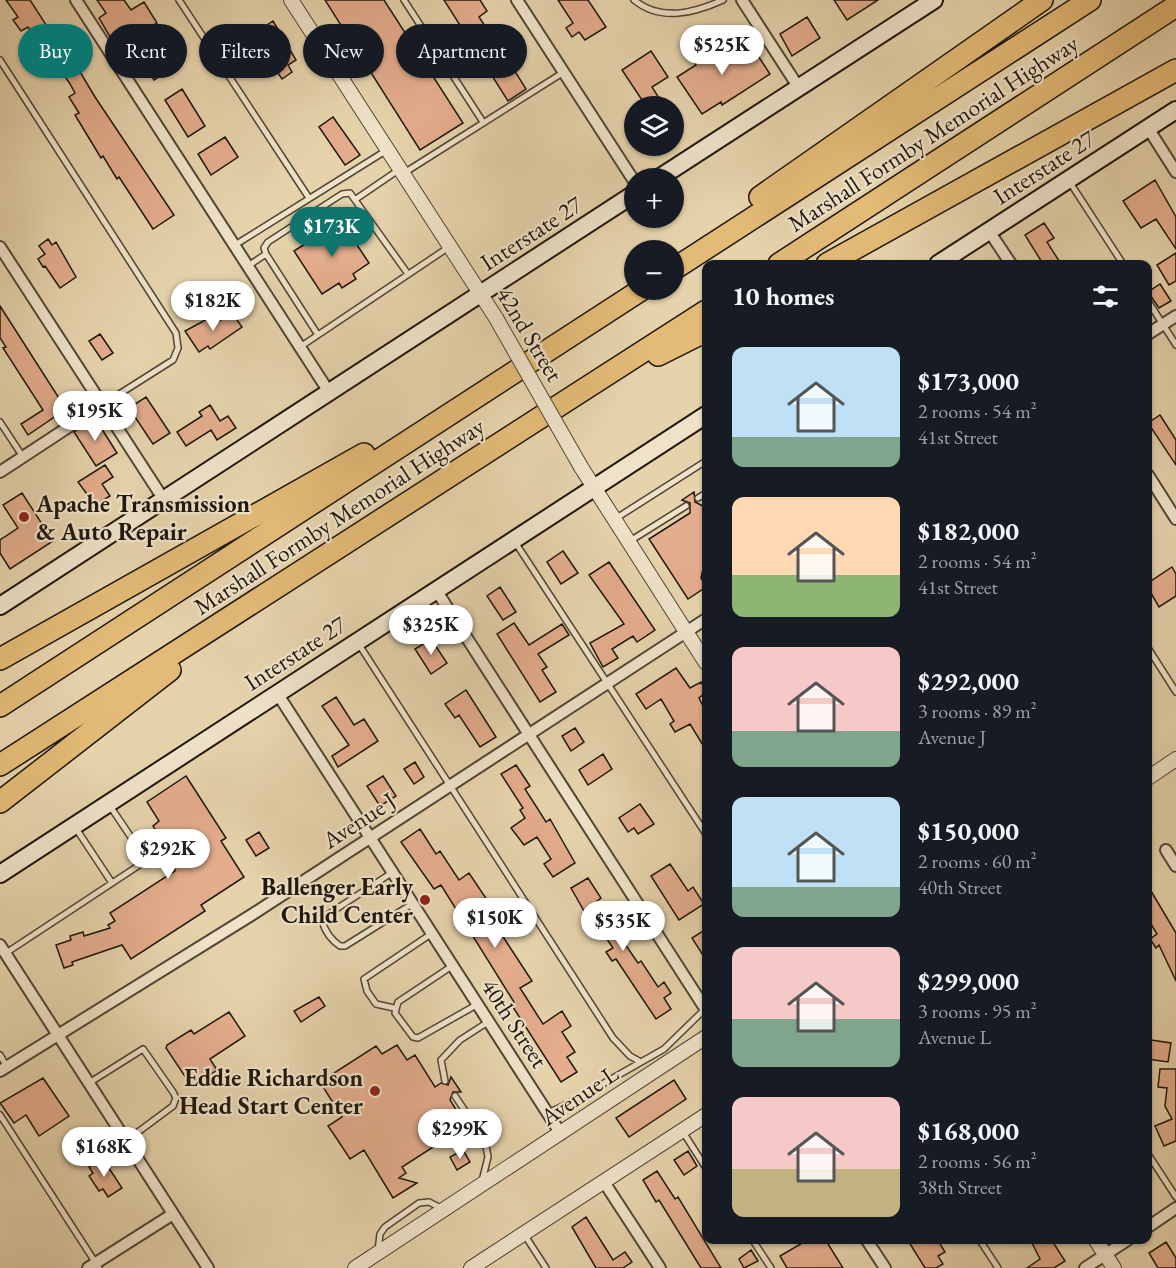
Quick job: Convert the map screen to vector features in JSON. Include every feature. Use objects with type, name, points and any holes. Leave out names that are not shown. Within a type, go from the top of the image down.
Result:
[{"type":"highway","points":[[684,251],[1042,0]]},
{"type":"highway","name":"Marshall Formby Memorial Highway","points":[[684,262],[1090,0]]},
{"type":"highway","name":"Marshall Formby Memorial Highway","points":[[785,260],[1176,6]]},
{"type":"highway","points":[[834,260],[1176,70]]},
{"type":"highway","points":[[571,335],[624,295]]},
{"type":"highway","name":"Marshall Formby Memorial Highway","points":[[0,706],[625,300]]},
{"type":"highway","name":"Marshall Formby Memorial Highway","points":[[0,765],[702,314]]},
{"type":"highway","points":[[597,382],[675,348],[702,333]]},
{"type":"highway","points":[[0,659],[502,380]]},
{"type":"highway","points":[[0,802],[320,558]]},
{"type":"main road","points":[[675,168],[934,0]]},
{"type":"main road","name":"Interstate 27","points":[[944,260],[1176,110]]},
{"type":"main road","name":"Interstate 27","points":[[2,600],[164,500],[624,201]]},
{"type":"main road","name":"Interstate 27","points":[[0,874],[702,417]]},
{"type":"street","points":[[76,0],[329,392]]},
{"type":"street","name":"42nd Street","points":[[291,0],[481,294],[594,488],[702,657]]},
{"type":"street","points":[[517,0],[626,168]]},
{"type":"street","points":[[742,0],[799,88]]},
{"type":"street","points":[[1148,128],[1176,172]]},
{"type":"street","points":[[989,231],[1008,260]]},
{"type":"street","points":[[0,247],[164,500]]},
{"type":"street","points":[[1152,331],[1176,316]]},
{"type":"street","points":[[0,472],[102,405]]},
{"type":"street","points":[[1152,481],[1176,519]]},
{"type":"street","points":[[436,590],[702,1003]]},
{"type":"street","name":"Avenue J","points":[[4,1069],[371,837],[702,622]]},
{"type":"street","name":"40th Street","points":[[278,693],[561,1134]]},
{"type":"street","points":[[1152,775],[1176,759]]},
{"type":"street","points":[[1166,850],[1176,866]]},
{"type":"street","points":[[3,949],[208,1268]]},
{"type":"street","name":"Avenue L","points":[[355,1268],[702,1040]]},
{"type":"street","points":[[471,1268],[702,1118]]},
{"type":"street","points":[[604,1182],[660,1268]]},
{"type":"street","points":[[1152,1224],[1176,1208]]},
{"type":"street","points":[[94,1266],[173,1214]]},
{"type":"street","points":[[869,1244],[885,1268]]},
{"type":"street","points":[[1098,1244],[1114,1268]]},
{"type":"street","points":[[1085,1268],[1122,1244]]},
{"type":"lane","points":[[179,0],[309,198]]},
{"type":"lane","points":[[404,0],[483,123]]},
{"type":"lane","points":[[634,0],[653,11],[668,14],[693,12],[723,0]]},
{"type":"lane","points":[[0,60],[176,333],[178,348],[173,360],[102,405]]},
{"type":"lane","points":[[356,199],[564,72]]},
{"type":"lane","points":[[235,246],[388,149]]},
{"type":"lane","points":[[1068,179],[1120,260]]},
{"type":"lane","points":[[318,335],[266,254],[264,248],[268,242],[342,194],[350,193],[408,274]]},
{"type":"lane","points":[[300,347],[400,283],[408,274],[451,247]]},
{"type":"lane","points":[[248,266],[266,254]]},
{"type":"lane","points":[[1152,307],[1176,345]]},
{"type":"lane","points":[[0,422],[23,457]]},
{"type":"lane","points":[[614,520],[702,464]]},
{"type":"lane","points":[[698,498],[702,496]]},
{"type":"lane","points":[[628,542],[686,506]]},
{"type":"lane","points":[[514,539],[702,828]]},
{"type":"lane","points":[[357,641],[613,1038],[630,1056],[639,1061]]},
{"type":"lane","points":[[1152,654],[1176,692]]},
{"type":"lane","points":[[3,949],[142,863],[145,858],[108,803]]},
{"type":"lane","points":[[74,825],[112,883]]},
{"type":"lane","points":[[393,872],[324,917],[322,921],[324,927],[333,941],[340,946],[345,946],[413,903]]},
{"type":"lane","points":[[432,933],[364,979],[367,991],[376,1004],[394,1008],[405,1028],[413,1037],[418,1038],[478,1004]]},
{"type":"lane","points":[[394,1008],[398,1002],[453,965]]},
{"type":"lane","points":[[548,1113],[572,1102],[639,1061],[664,1049],[702,1013]]},
{"type":"lane","points":[[445,1081],[441,1060],[447,1052],[489,1021]]},
{"type":"lane","points":[[89,1083],[142,1049],[173,1092],[176,1098],[173,1106],[126,1141]]},
{"type":"lane","points":[[0,1055],[4,1069]]},
{"type":"lane","points":[[455,1096],[485,1141],[488,1157],[481,1186]]},
{"type":"lane","points":[[0,1115],[94,1266]]},
{"type":"lane","points":[[682,1131],[702,1162]]},
{"type":"lane","points":[[1152,1160],[1176,1197]]},
{"type":"lane","points":[[378,1253],[380,1234],[385,1227],[419,1203],[429,1202],[445,1210]]},
{"type":"lane","points":[[524,1234],[546,1268]]},
{"type":"lane","points":[[755,1244],[771,1268]]},
{"type":"lane","points":[[982,1244],[998,1268]]},
{"type":"building","points":[[6,0],[30,0],[45,24],[18,24],[18,27],[13,20],[18,17]]},
{"type":"building","points":[[97,0],[124,0],[131,10],[144,2],[157,23],[105,24],[105,28],[99,18],[106,13]]},
{"type":"building","points":[[325,0],[384,0],[399,24],[396,24],[396,78],[434,78],[463,123],[420,150],[374,78],[384,78],[384,24],[340,24]]},
{"type":"building","points":[[444,0],[480,0],[487,11],[479,17],[484,24],[459,24]]},
{"type":"building","points":[[558,0],[588,0],[606,27],[585,40],[579,32],[572,37],[566,28],[573,23]]},
{"type":"building","points":[[834,0],[878,0],[847,20]]},
{"type":"building","points":[[807,17],[820,38],[792,56],[780,34]]},
{"type":"building","points":[[747,39],[770,74],[722,105],[721,102],[702,114],[677,77],[696,65],[688,53],[700,45],[711,63]]},
{"type":"building","points":[[651,51],[668,77],[652,87],[658,96],[639,96],[622,70]]},
{"type":"building","points":[[291,52],[296,60],[291,63]]},
{"type":"building","points":[[66,78],[84,78],[174,215],[153,229],[119,177],[117,179],[103,156],[101,158],[75,115],[79,113],[69,97],[75,93]]},
{"type":"building","points":[[493,78],[519,78],[526,89],[508,101]]},
{"type":"building","points":[[182,89],[205,126],[188,137],[165,100]]},
{"type":"building","points":[[333,117],[360,155],[345,165],[319,127]]},
{"type":"building","points":[[225,137],[238,157],[211,175],[198,154]]},
{"type":"building","points":[[1155,180],[1176,217],[1176,249],[1156,219],[1141,228],[1123,201]]},
{"type":"building","points":[[341,221],[369,263],[353,274],[356,279],[342,288],[339,283],[322,294],[294,251]]},
{"type":"building","points":[[1044,223],[1054,238],[1047,242],[1058,260],[1041,260],[1025,235]]},
{"type":"building","points":[[48,239],[52,245],[56,242],[76,277],[60,288],[38,259],[45,254],[39,246]]},
{"type":"building","points":[[1176,253],[1176,281],[1169,285],[1157,265]]},
{"type":"building","points":[[1160,284],[1171,301],[1159,308],[1152,298],[1152,289]]},
{"type":"building","points":[[0,306],[66,409],[28,435],[21,424],[43,410],[3,348],[6,347],[0,338]]},
{"type":"building","points":[[232,313],[242,327],[210,349],[208,346],[199,352],[185,331],[209,318],[213,325]]},
{"type":"building","points":[[100,334],[113,353],[102,360],[89,341]]},
{"type":"building","points":[[146,397],[170,433],[153,444],[129,408]]},
{"type":"building","points":[[210,405],[220,421],[228,416],[236,428],[217,440],[211,430],[186,446],[177,432],[202,416],[199,412]]},
{"type":"building","points":[[1160,415],[1176,440],[1176,465],[1152,429],[1152,420]]},
{"type":"building","points":[[95,418],[117,453],[96,466],[74,432]]},
{"type":"building","points":[[105,465],[113,477],[102,484],[110,496],[95,505],[78,482]]},
{"type":"building","points":[[694,492],[695,502],[702,506],[702,590],[688,599],[649,539],[690,513],[690,503],[682,500]]},
{"type":"building","name":"Apache Transmission & Auto Repair","points":[[22,493],[53,541],[10,569],[0,553],[0,540],[18,528],[3,505]]},
{"type":"building","points":[[563,551],[578,573],[561,584],[547,562]]},
{"type":"building","points":[[609,562],[655,630],[637,642],[633,636],[612,649],[618,658],[603,667],[590,643],[624,624],[589,575]]},
{"type":"building","points":[[1172,567],[1176,574],[1176,596],[1159,607],[1152,595],[1152,580]]},
{"type":"building","points":[[500,587],[516,612],[503,620],[487,596]]},
{"type":"building","points":[[514,623],[529,645],[562,624],[569,635],[538,654],[547,667],[542,670],[556,692],[540,702],[497,634]]},
{"type":"building","points":[[431,639],[447,663],[431,674],[415,649]]},
{"type":"building","points":[[676,668],[690,688],[701,682],[702,695],[699,698],[702,704],[702,744],[690,724],[675,732],[670,724],[674,721],[661,699],[646,709],[636,694]]},
{"type":"building","points":[[466,690],[496,737],[480,747],[459,715],[455,718],[445,704]]},
{"type":"building","points":[[336,697],[354,725],[364,719],[378,741],[338,767],[332,756],[349,745],[322,706]]},
{"type":"building","points":[[575,728],[584,742],[571,751],[562,736]]},
{"type":"building","points":[[603,754],[612,769],[588,785],[579,770]]},
{"type":"building","points":[[415,762],[424,777],[414,784],[404,769]]},
{"type":"building","points":[[516,765],[530,786],[525,789],[546,822],[550,819],[575,863],[553,877],[544,864],[551,859],[537,837],[524,845],[511,828],[525,818],[520,810],[523,808],[501,774]]},
{"type":"building","points":[[186,776],[226,838],[221,841],[244,877],[201,905],[205,911],[131,959],[122,945],[72,962],[73,965],[64,968],[56,945],[71,940],[70,936],[83,932],[84,936],[110,928],[108,925],[115,921],[110,913],[175,871],[173,859],[178,851],[165,830],[158,834],[153,826],[159,821],[147,802]]},
{"type":"building","points":[[383,776],[396,796],[380,806],[367,786]]},
{"type":"building","points":[[640,804],[654,824],[638,834],[634,828],[628,832],[619,818]]},
{"type":"building","points":[[420,829],[436,854],[440,851],[459,880],[469,873],[489,903],[492,901],[494,904],[499,901],[510,917],[496,926],[532,981],[520,988],[543,1024],[562,1011],[571,1026],[562,1032],[575,1052],[567,1057],[577,1072],[561,1082],[511,1004],[514,1002],[441,885],[434,889],[401,842]]},
{"type":"building","points":[[259,832],[269,848],[256,856],[246,840]]},
{"type":"building","points":[[670,864],[688,891],[693,887],[702,901],[702,905],[679,920],[651,876]]},
{"type":"building","points":[[588,878],[601,898],[596,902],[638,963],[641,961],[658,987],[664,982],[671,993],[664,998],[671,1009],[656,1019],[616,959],[612,961],[606,952],[613,948],[600,929],[596,932],[571,888]]},
{"type":"building","points":[[1152,893],[1176,933],[1176,981],[1159,945],[1156,948],[1152,942],[1152,938],[1157,934],[1152,926]]},
{"type":"building","points":[[702,932],[702,954],[692,938]]},
{"type":"building","points":[[319,997],[325,1006],[301,1022],[294,1011]]},
{"type":"building","points":[[229,1012],[245,1036],[210,1059],[217,1070],[192,1087],[166,1048],[167,1045],[191,1030],[194,1034]]},
{"type":"building","points":[[1152,1040],[1171,1043],[1168,1062],[1152,1060]]},
{"type":"building","points":[[397,1045],[407,1060],[415,1055],[435,1087],[441,1083],[448,1085],[451,1077],[461,1092],[453,1092],[450,1100],[466,1126],[402,1167],[406,1173],[399,1178],[417,1183],[393,1198],[364,1150],[350,1159],[328,1126],[342,1117],[320,1082],[376,1046],[382,1054]]},
{"type":"building","points":[[1160,1069],[1176,1069],[1176,1141],[1164,1146],[1155,1126],[1172,1119],[1165,1106],[1167,1088],[1158,1087]]},
{"type":"building","points":[[43,1078],[69,1116],[39,1136],[26,1115],[14,1123],[0,1103]]},
{"type":"building","points":[[674,1080],[686,1099],[629,1137],[616,1118]]},
{"type":"building","points":[[463,1150],[470,1162],[457,1170],[450,1157]]},
{"type":"building","points":[[688,1151],[697,1166],[684,1175],[674,1160]]},
{"type":"building","points":[[103,1159],[122,1188],[108,1197],[103,1189],[99,1191],[89,1176],[93,1173],[89,1167]]},
{"type":"building","points":[[657,1171],[675,1199],[678,1197],[702,1237],[702,1244],[706,1244],[721,1268],[701,1268],[659,1200],[656,1202],[643,1180]]},
{"type":"building","points":[[586,1217],[613,1260],[625,1252],[632,1262],[623,1268],[596,1268],[572,1227]]},
{"type":"building","points":[[1166,1242],[1176,1258],[1176,1268],[1158,1268],[1149,1253]]},
{"type":"building","points":[[800,1244],[828,1244],[843,1268],[787,1268],[780,1256]]},
{"type":"building","points":[[910,1244],[940,1244],[945,1252],[938,1256],[943,1264],[936,1268],[925,1268]]},
{"type":"building","points":[[1032,1244],[1054,1244],[1065,1261],[1054,1268],[1027,1268],[1040,1259]]},
{"type":"building","points":[[751,1250],[758,1261],[744,1268],[739,1259]]},
{"type":"place","name":"Apache Transmission & Auto Repair","points":[[24,517]]},
{"type":"place","name":"Ballenger Early Child Center","points":[[425,900]]},
{"type":"place","name":"Eddie Richardson Head Start Center","points":[[375,1091]]}]
